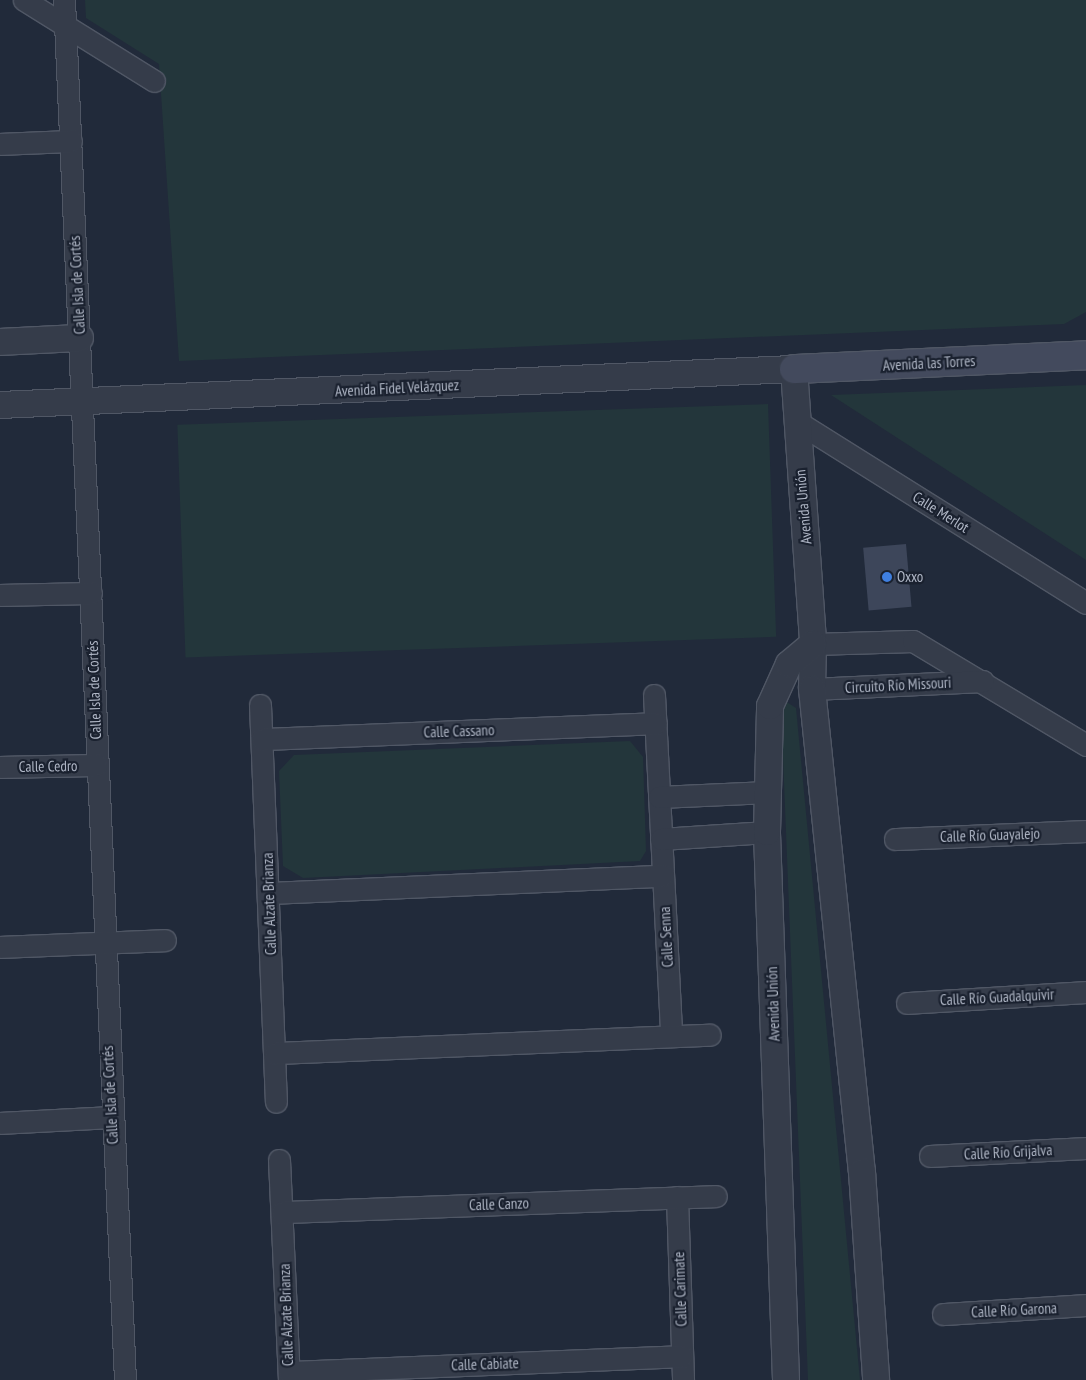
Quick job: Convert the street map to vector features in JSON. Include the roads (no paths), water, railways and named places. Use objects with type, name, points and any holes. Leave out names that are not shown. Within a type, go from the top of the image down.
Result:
[{"type":"main road","name":"Avenida las Torres","points":[[794,369],[1078,351]]},
{"type":"street","points":[[24,0],[154,81]]},
{"type":"street","name":"Calle Isla de Cortés","points":[[64,0],[80,338],[103,942],[125,1380]]},
{"type":"street","points":[[0,144],[71,141]]},
{"type":"street","points":[[0,342],[80,338]]},
{"type":"street","name":"Avenida Fidel Velázquez","points":[[0,405],[794,369]]},
{"type":"street","name":"Avenida Unión","points":[[794,369],[796,421],[813,644],[812,689],[861,1163],[876,1380]]},
{"type":"street","name":"Calle Merlot","points":[[796,421],[1086,603]]},
{"type":"street","points":[[0,595],[90,593]]},
{"type":"street","name":"Circuito Río Missouri","points":[[813,644],[913,641],[983,681],[1086,745]]},
{"type":"street","name":"Avenida Unión","points":[[786,1380],[767,832],[770,706],[789,664],[813,644]]},
{"type":"street","name":"Circuito Río Missouri","points":[[812,689],[983,681]]},
{"type":"street","name":"Calle Senna","points":[[654,696],[671,1036]]},
{"type":"street","name":"Calle Alzate Brianza","points":[[260,705],[276,1102]]},
{"type":"street","name":"Calle Cassano","points":[[262,739],[656,723]]},
{"type":"street","name":"Calle Cedro","points":[[0,767],[96,765]]},
{"type":"street","points":[[660,797],[768,792]]},
{"type":"street","name":"Calle Río Guayalejo","points":[[895,839],[1086,831]]},
{"type":"street","points":[[661,839],[767,832]]},
{"type":"street","points":[[268,893],[663,876]]},
{"type":"street","points":[[0,947],[165,940]]},
{"type":"street","name":"Calle Río Guadalquivir","points":[[907,1003],[1086,992]]},
{"type":"street","points":[[275,1053],[710,1035]]},
{"type":"street","points":[[0,1124],[112,1117]]},
{"type":"street","name":"Calle Río Grijalva","points":[[930,1156],[1086,1148]]},
{"type":"street","name":"Calle Alzate Brianza","points":[[280,1160],[289,1376]]},
{"type":"street","name":"Calle Canzo","points":[[282,1212],[716,1196]]},
{"type":"street","name":"Calle Carimate","points":[[677,1197],[683,1380]]},
{"type":"street","name":"Calle Río Garona","points":[[943,1314],[1086,1305]]},
{"type":"street","name":"Calle Cabiate","points":[[289,1376],[682,1356]]},
{"type":"place","name":"Oxxo","points":[[887,577]]}]
